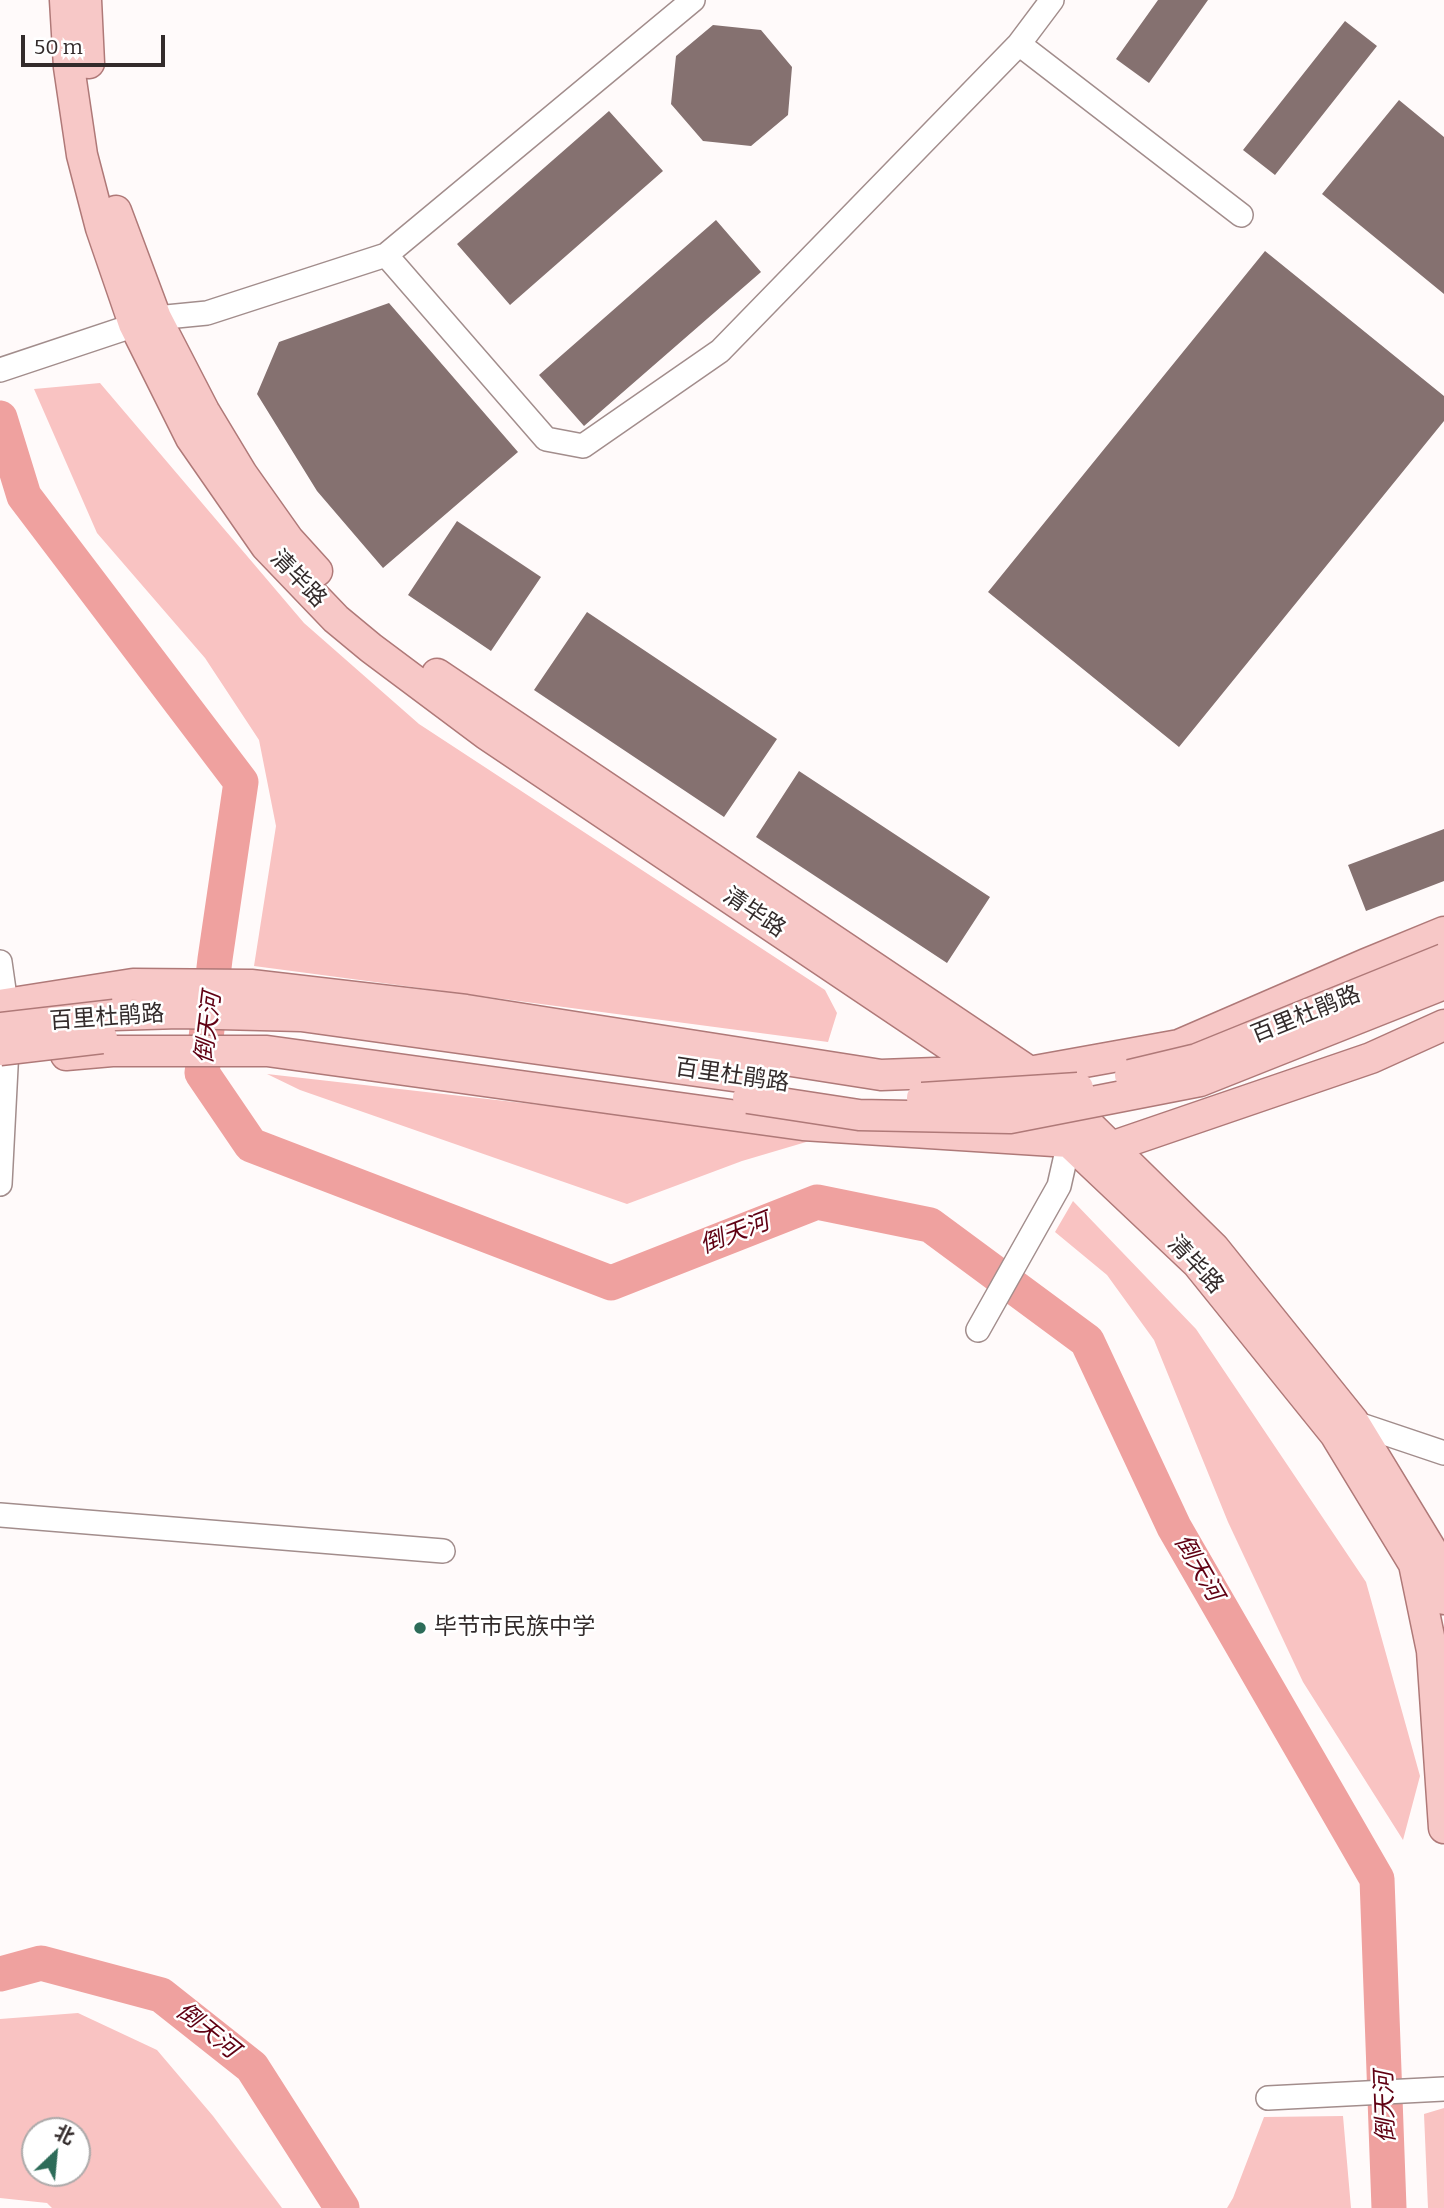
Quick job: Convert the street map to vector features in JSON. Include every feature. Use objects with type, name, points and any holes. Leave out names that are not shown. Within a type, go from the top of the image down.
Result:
[{"type":"main road","name":"清毕路","points":[[65,0],[69,66],[82,155],[101,228],[145,321],[191,438],[266,546],[336,619],[486,734],[1032,1101],[1069,1142],[1197,1263],[1335,1434],[1414,1564],[1432,1651],[1444,1828]]},
{"type":"main road","points":[[86,0],[100,160],[121,225],[145,321],[242,474],[288,539],[374,628],[442,677],[1046,1083],[1214,1248],[1353,1422],[1435,1556],[1444,1599]]},
{"type":"main road","points":[[3,1037],[140,984],[251,985],[466,1010],[881,1075],[1029,1072],[1179,1045],[1444,932]]},
{"type":"main road","name":"百里杜鹃路","points":[[3,1037],[114,1014],[301,1016],[769,1081],[875,1100],[971,1096],[1077,1088],[1197,1059],[1444,959]]},
{"type":"main road","name":"百里杜鹃路","points":[[3,1037],[290,1039],[748,1098],[859,1115],[1010,1118],[1200,1081],[1444,984]]},
{"type":"main road","points":[[3,1037],[112,1051],[267,1051],[803,1125],[1111,1147],[1371,1058],[1444,1025]]},
{"type":"street","points":[[0,370],[145,321],[207,313],[386,256],[693,0]]},
{"type":"street","points":[[386,256],[546,439],[583,446],[720,351],[1019,44],[1052,0]]},
{"type":"street","points":[[1019,44],[1241,215]]},
{"type":"street","points":[[0,962],[3,1037],[0,1184]]},
{"type":"street","points":[[978,1329],[1059,1186],[1069,1142]]},
{"type":"street","points":[[1319,1414],[1353,1422],[1444,1454]]},
{"type":"street","points":[[0,1515],[443,1551]]},
{"type":"street","points":[[1268,2098],[1444,2089]]},
{"type":"shaded area","points":[[100,383],[304,623],[419,724],[825,990],[837,1013],[828,1042],[254,966],[276,826],[259,740],[205,658],[97,533],[34,389]]},
{"type":"shaded area","points":[[267,1074],[823,1137],[742,1161],[627,1204],[300,1090]]},
{"type":"shaded area","points":[[1073,1201],[1196,1329],[1366,1582],[1420,1776],[1403,1840],[1303,1682],[1228,1522],[1154,1340],[1107,1275],[1055,1232]]},
{"type":"shaded area","points":[[78,2013],[157,2050],[213,2116],[282,2208],[52,2208],[47,2203],[0,2198],[0,2019]]},
{"type":"shaded area","points":[[1444,2108],[1444,2208],[1428,2208],[1424,2114]]},
{"type":"shaded area","points":[[1343,2116],[1351,2208],[1227,2208],[1264,2117]]},
{"type":"building","points":[[1158,0],[1208,0],[1149,83],[1116,59]]},
{"type":"building","points":[[1345,21],[1377,46],[1275,175],[1243,150]]},
{"type":"building","points":[[713,25],[761,30],[792,67],[788,115],[751,146],[703,141],[671,104],[676,56]]},
{"type":"building","points":[[1399,100],[1444,137],[1444,294],[1322,194]]},
{"type":"building","points":[[609,111],[663,171],[510,305],[457,244]]},
{"type":"building","points":[[716,220],[761,272],[584,426],[539,375]]},
{"type":"building","points":[[1265,251],[1444,396],[1444,421],[1179,747],[988,592]]},
{"type":"building","points":[[389,303],[518,452],[383,568],[317,491],[257,394],[279,342]]},
{"type":"building","points":[[457,521],[541,577],[491,651],[408,595]]},
{"type":"building","points":[[587,612],[777,739],[724,817],[534,690]]},
{"type":"building","points":[[799,771],[990,897],[947,963],[756,837]]},
{"type":"building","points":[[1444,829],[1444,881],[1366,911],[1348,865]]},
{"type":"waterway","name":"倒天河","points":[[0,418],[24,496],[241,782],[215,959],[202,1073],[251,1145],[611,1283],[817,1202],[930,1225],[1087,1341],[1174,1527],[1377,1879],[1389,2208]]},
{"type":"waterway","name":"倒天河","points":[[0,1974],[41,1963],[161,1995],[252,2067],[342,2208]]},
{"type":"place","name":"毕节市民族中学","points":[[420,1628]]}]
